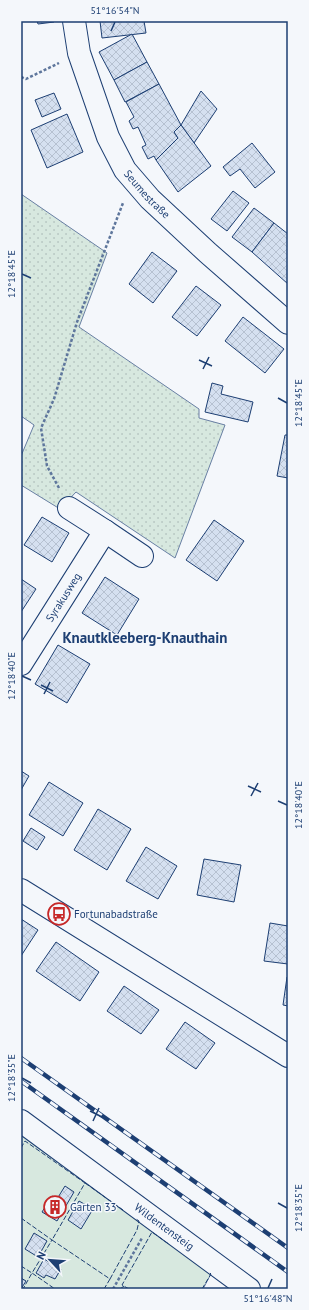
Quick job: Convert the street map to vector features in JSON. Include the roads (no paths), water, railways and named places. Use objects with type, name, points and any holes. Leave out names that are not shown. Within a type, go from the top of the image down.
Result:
[{"type":"street","name":"Seumestraße","points":[[74,21],[79,53],[108,137],[125,170],[150,199],[208,253],[288,323]]},
{"type":"street","points":[[69,508],[142,556]]},
{"type":"street","name":"Syrakusweg","points":[[21,664],[105,531]]},
{"type":"street","points":[[21,890],[288,1056]]},
{"type":"street","name":"Wildentensteig","points":[[21,1121],[249,1289]]},
{"type":"railway","points":[[21,1058],[288,1248]]},
{"type":"railway","points":[[21,1081],[288,1272]]},
{"type":"place","name":"Fortunabadstraße","points":[[59,914]]},
{"type":"place","name":"Garten 33","points":[[55,1207]]},
{"type":"district","name":"Knautkleeberg-Knauthain","points":[[145,638]]}]
